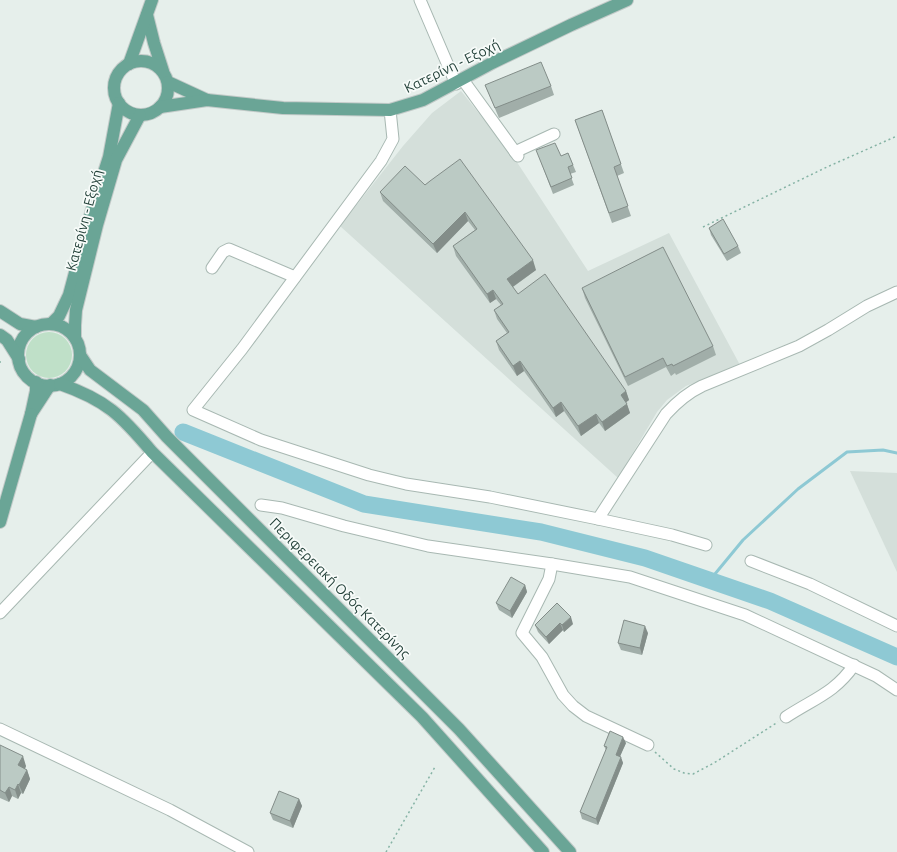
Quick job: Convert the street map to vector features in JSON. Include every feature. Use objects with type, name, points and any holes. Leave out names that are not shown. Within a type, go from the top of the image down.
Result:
[{"type":"main road","points":[[129,64],[152,0]]},
{"type":"main road","name":"Κατερίνη - Εξοχή","points":[[75,338],[74,325],[76,310],[97,225],[116,160],[140,115],[150,113],[160,107],[207,100],[283,108],[390,110],[423,100],[492,63],[627,0]]},
{"type":"main road","points":[[147,15],[168,88],[166,98],[160,107]]},
{"type":"main road","name":"Κατερίνη - Εξοχή","points":[[51,324],[59,316],[69,295],[91,213],[109,157],[119,103],[115,94],[116,80],[121,70],[129,64],[138,61],[147,61],[155,64],[165,77],[207,100]]},
{"type":"main road","points":[[119,103],[126,109],[140,115]]},
{"type":"main road","points":[[0,311],[20,324],[36,326],[51,324],[65,328],[75,338],[79,348],[79,362],[75,372],[68,379],[55,385],[31,414]]},
{"type":"main road","points":[[19,359],[19,349],[22,340],[28,332],[36,326]]},
{"type":"main road","points":[[0,335],[7,340],[19,359],[24,373],[36,382],[78,390],[111,408],[122,418],[152,452],[422,717],[543,852]]},
{"type":"main road","name":"Περιφερειακή Οδός Κατερίνης","points":[[80,355],[90,370],[143,410],[167,437],[459,729],[570,852]]},
{"type":"main road","points":[[0,522],[31,414],[36,391],[36,382]]},
{"type":"street","points":[[420,0],[459,82],[517,154],[554,134]]},
{"type":"street","points":[[390,110],[393,139],[381,161],[242,349],[193,410],[260,440],[369,475],[406,484],[490,497],[598,519],[672,535],[706,546]]},
{"type":"street","points":[[212,268],[223,252],[229,249],[295,277]]},
{"type":"street","points":[[598,519],[666,414],[678,400],[702,386],[799,346],[867,306],[897,292]]},
{"type":"street","points":[[0,613],[148,457]]},
{"type":"street","points":[[261,505],[282,508],[344,526],[428,546],[630,577],[745,615],[854,665],[876,676],[897,690]]},
{"type":"street","points":[[751,561],[810,584],[897,626]]},
{"type":"street","points":[[552,564],[549,579],[522,633],[542,657],[563,695],[573,706],[586,716],[648,745]]},
{"type":"street","points":[[786,717],[838,685],[846,677],[854,665]]},
{"type":"street","points":[[0,728],[170,810],[248,852]]},
{"type":"path","points":[[702,227],[827,167],[897,136]]},
{"type":"path","points":[[648,745],[674,769],[684,773],[693,774],[714,763],[786,717]]},
{"type":"path","points":[[386,852],[435,767]]},
{"type":"shaded area","points":[[461,91],[511,153],[588,271],[669,233],[740,365],[686,386],[667,400],[657,412],[618,478],[340,226],[403,146],[432,113]]},
{"type":"shaded area","points":[[850,471],[897,473],[897,572]]},
{"type":"green space","points":[[49,332],[62,336],[68,342],[72,355],[68,368],[62,374],[49,378],[36,374],[30,368],[26,355],[30,342],[36,336]]},
{"type":"building","points":[[541,62],[551,86],[495,108],[485,85]]},
{"type":"building","points":[[602,110],[621,164],[614,167],[628,206],[609,213],[575,120]]},
{"type":"building","points":[[555,143],[561,156],[568,153],[573,165],[568,167],[572,178],[551,187],[536,150]]},
{"type":"building","points":[[460,159],[533,260],[507,279],[518,294],[545,274],[626,391],[621,395],[627,404],[602,422],[596,414],[578,426],[561,402],[553,408],[520,361],[513,366],[496,341],[509,332],[494,310],[503,304],[493,290],[487,294],[453,246],[477,229],[465,212],[433,244],[380,192],[405,166],[425,185]]},
{"type":"building","points":[[723,219],[738,246],[724,254],[709,228]]},
{"type":"building","points":[[663,247],[713,346],[673,366],[672,364],[667,366],[663,358],[625,377],[582,288]]},
{"type":"building","points":[[511,577],[525,585],[510,611],[496,603]]},
{"type":"building","points":[[557,603],[571,617],[562,625],[560,623],[546,637],[535,625]]},
{"type":"building","points":[[624,620],[645,626],[640,648],[618,643]]},
{"type":"building","points":[[610,731],[623,737],[616,755],[621,757],[596,819],[580,812],[607,747],[604,746]]},
{"type":"building","points":[[0,745],[23,756],[18,765],[27,770],[15,790],[9,787],[5,793],[0,790]]},
{"type":"building","points":[[279,791],[299,799],[290,821],[270,813]]},
{"type":"waterway","points":[[183,432],[364,504],[541,532],[645,558],[770,601],[897,657]]},
{"type":"waterway","points":[[710,580],[743,540],[798,489],[847,452],[883,450],[897,453]]}]
